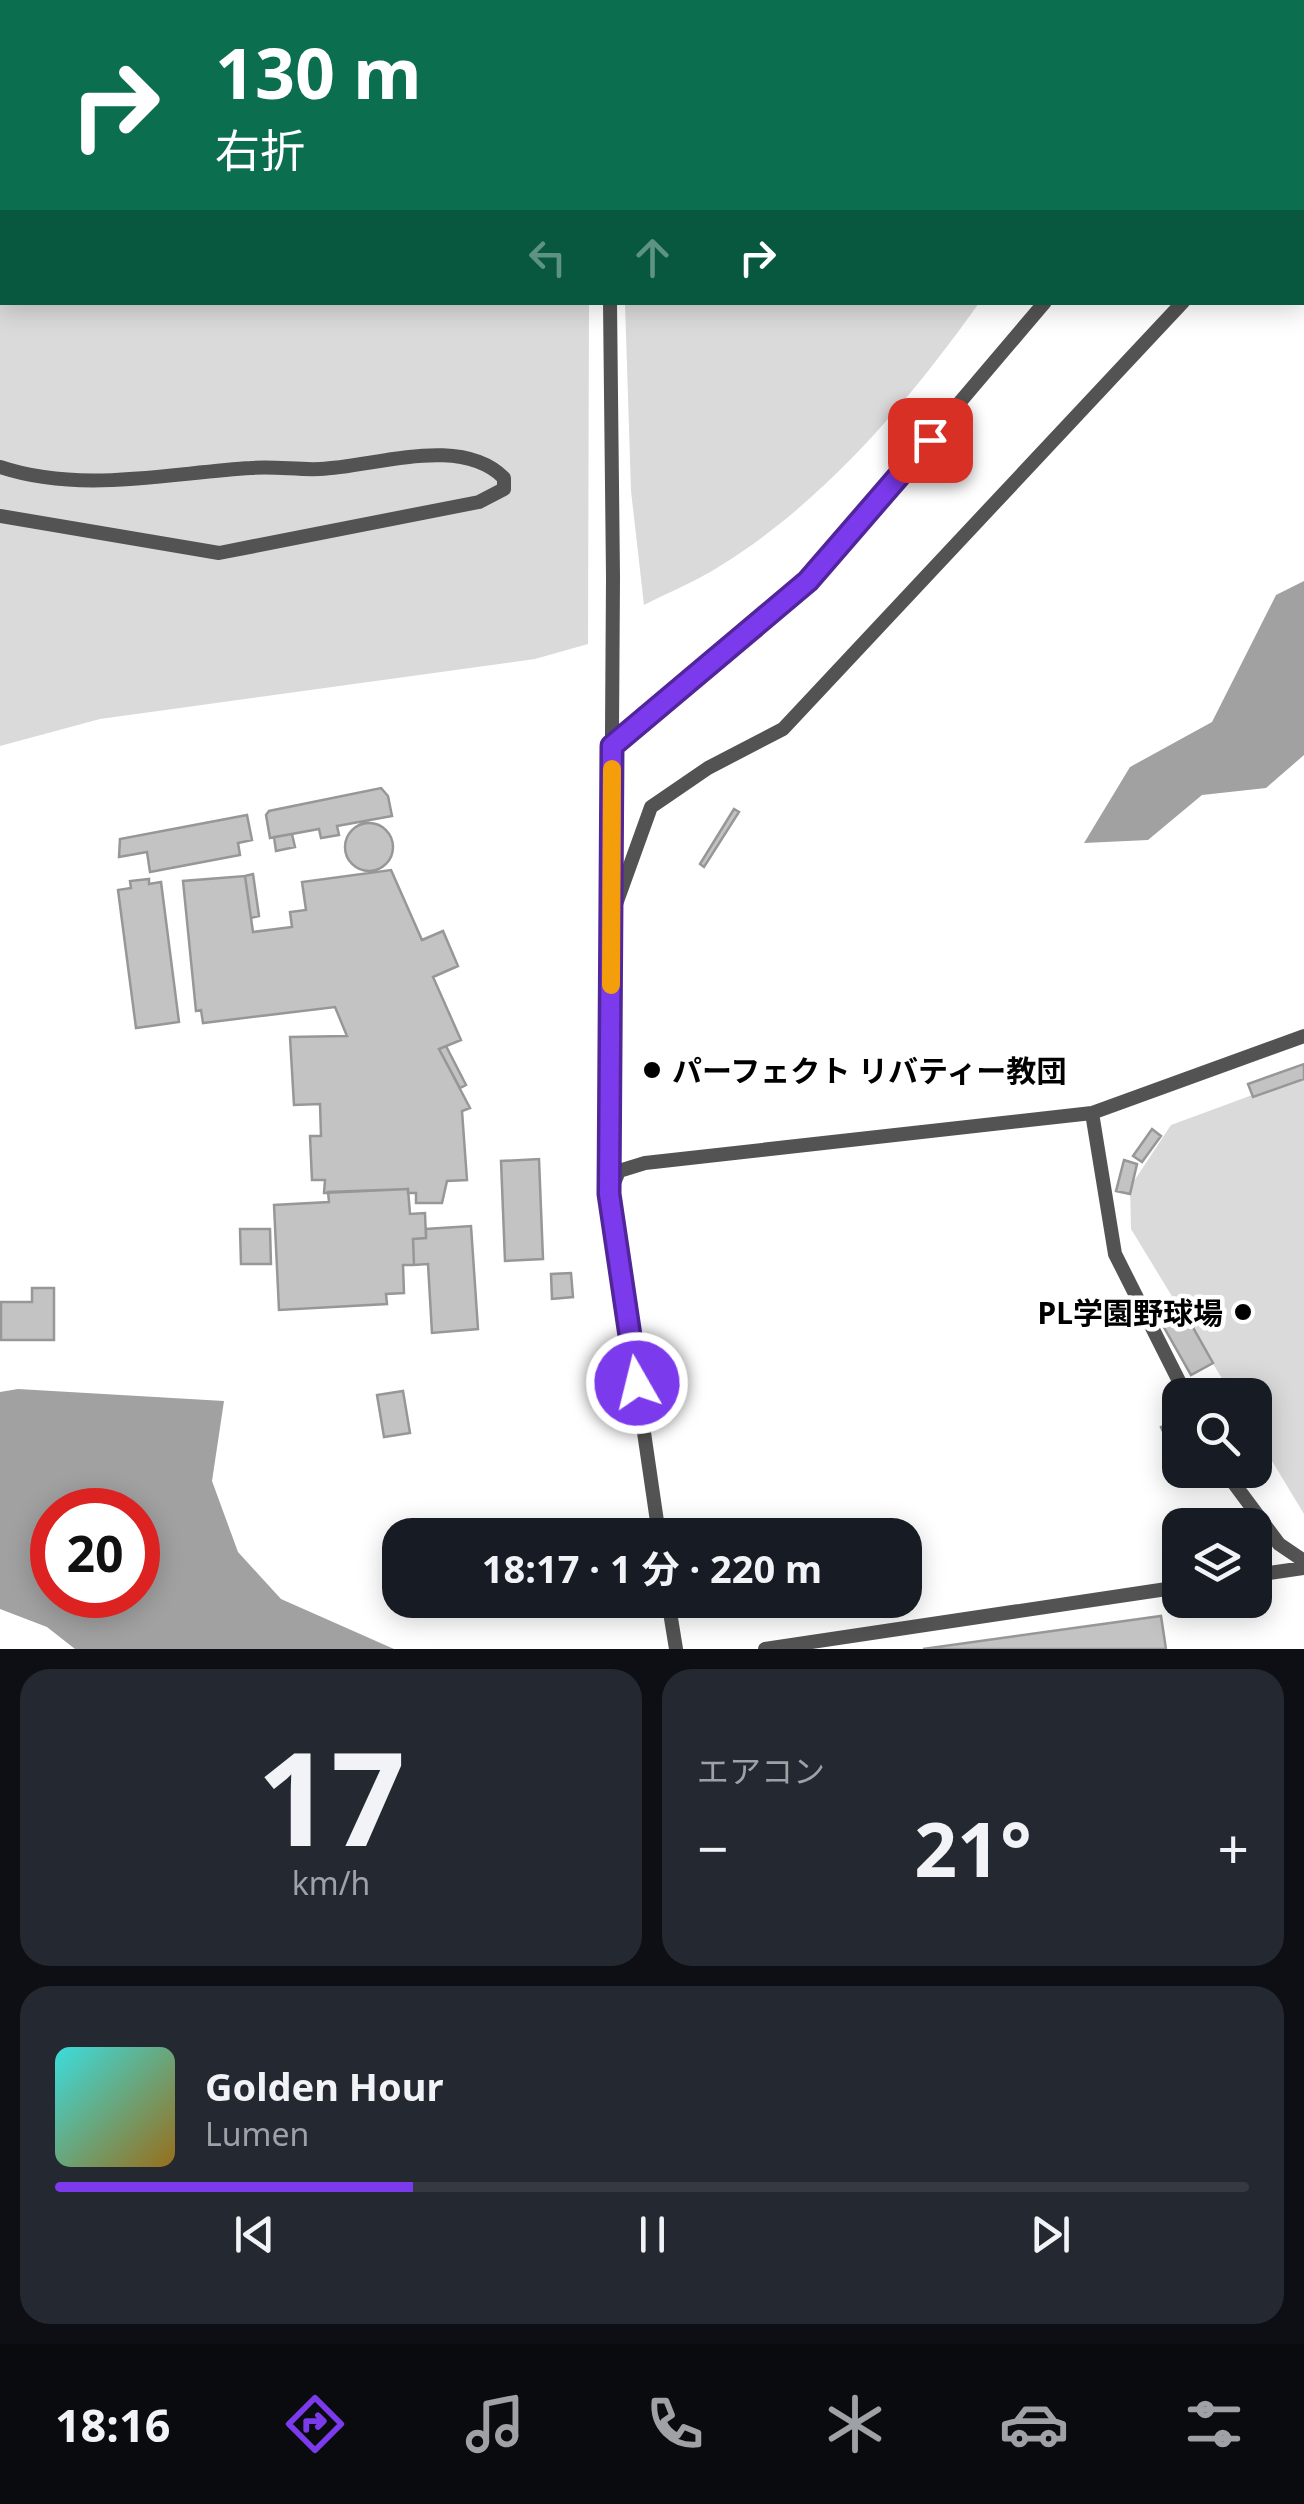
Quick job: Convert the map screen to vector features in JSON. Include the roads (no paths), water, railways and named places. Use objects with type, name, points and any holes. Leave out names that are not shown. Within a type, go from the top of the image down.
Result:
[{"type":"lane","points":[[610,305],[609,1194],[657,1518]]},
{"type":"lane","points":[[612,746],[808,581],[1042,305]]},
{"type":"lane","points":[[611,917],[651,808],[708,768],[783,728],[1180,305]]},
{"type":"lane","points":[[0,467],[20,474],[97,481],[255,467],[320,469],[427,456],[490,464],[504,478],[504,488],[479,502],[219,553],[0,516]]},
{"type":"lane","points":[[609,1194],[619,1171],[645,1163],[1092,1113],[1304,1036]]},
{"type":"lane","points":[[1092,1113],[1115,1254],[1177,1378]]},
{"type":"lane","points":[[1237,1488],[1279,1544],[1304,1564]]},
{"type":"lane","points":[[1272,1571],[1304,1564]]},
{"type":"lane","points":[[765,1649],[1162,1589]]},
{"type":"lane","points":[[671,1618],[676,1649]]},
{"type":"place","name":"パーフェクト リバティー教団","points":[[652,1070]]},
{"type":"place","name":"PL学園野球場","points":[[1243,1312]]}]
